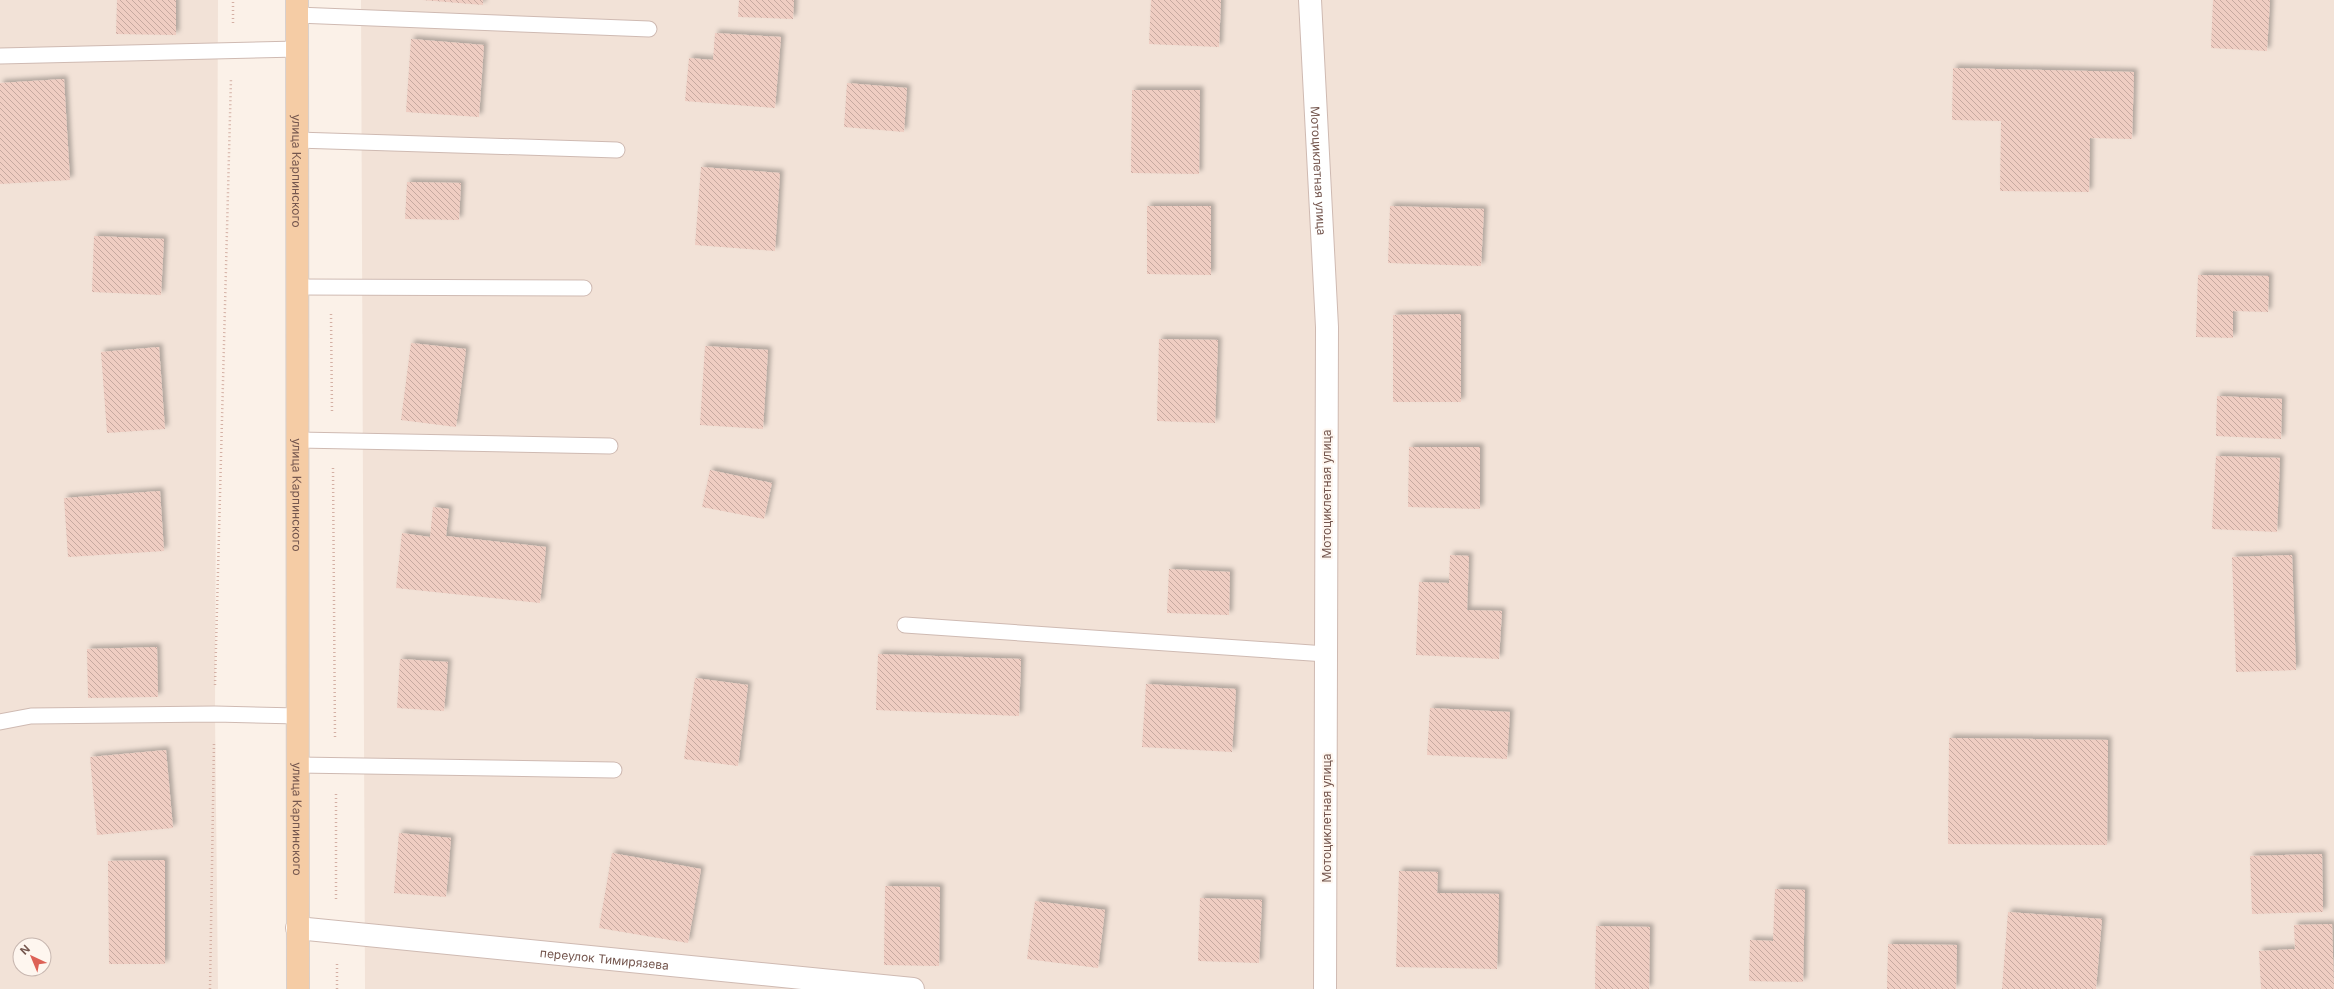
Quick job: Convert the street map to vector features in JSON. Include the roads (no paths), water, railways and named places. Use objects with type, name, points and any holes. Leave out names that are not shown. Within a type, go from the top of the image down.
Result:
[{"type":"main road","name":"улица Карпинского","points":[[297,7],[298,989]]},
{"type":"street","name":"Мотоциклетная улица","points":[[1310,0],[1327,327],[1325,989]]},
{"type":"street","name":"переулок Тимирязева","points":[[297,928],[337,934],[913,989]]},
{"type":"lane","points":[[297,7],[649,29]]},
{"type":"lane","points":[[0,56],[298,49]]},
{"type":"lane","points":[[297,140],[617,150]]},
{"type":"lane","points":[[298,287],[584,288]]},
{"type":"lane","points":[[298,440],[610,446]]},
{"type":"lane","points":[[905,625],[1326,654]]},
{"type":"lane","points":[[0,722],[31,716],[215,714],[298,716]]},
{"type":"lane","points":[[298,765],[614,770]]}]
